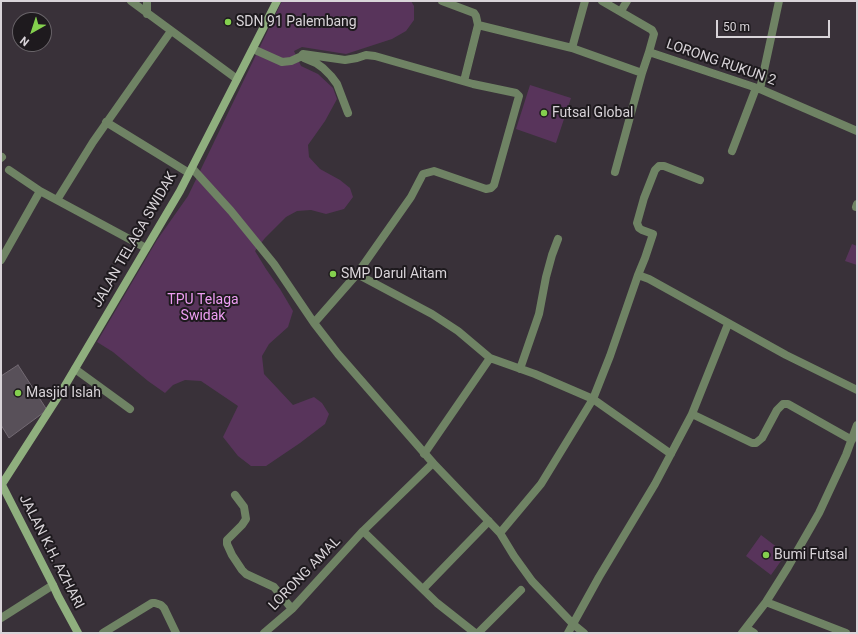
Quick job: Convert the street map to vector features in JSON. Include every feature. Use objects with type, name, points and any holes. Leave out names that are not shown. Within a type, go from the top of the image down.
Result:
[{"type":"street","points":[[131,1],[237,79]]},
{"type":"street","points":[[147,1],[147,14]]},
{"type":"street","name":"JALAN TELAGA SWIDAK","points":[[1,484],[75,369],[180,191],[277,1]]},
{"type":"street","points":[[442,1],[474,13],[476,16],[478,25],[464,81]]},
{"type":"street","points":[[572,48],[586,1]]},
{"type":"street","name":"LORONG RUKUN 2","points":[[602,1],[653,32],[654,34],[649,52],[758,88],[857,131]]},
{"type":"street","points":[[621,12],[627,1]]},
{"type":"street","points":[[732,151],[758,88],[779,1]]},
{"type":"street","points":[[478,25],[572,48],[642,73]]},
{"type":"street","points":[[57,200],[106,122],[171,31]]},
{"type":"street","points":[[253,49],[282,62],[291,61],[302,56],[304,53],[345,60],[366,55],[375,56],[473,84],[518,94],[494,185],[489,189],[486,189],[434,171],[423,174],[411,197],[357,274],[314,323]]},
{"type":"street","points":[[615,172],[649,52]]},
{"type":"street","points":[[302,56],[323,68],[330,76],[336,84],[348,113]]},
{"type":"street","points":[[106,122],[191,170],[231,211],[274,264],[314,323],[338,354],[424,454],[500,533],[532,581],[573,624],[584,633]]},
{"type":"street","points":[[500,533],[541,484],[593,398],[610,356],[653,234],[638,228],[637,223],[644,198],[655,170],[659,166],[664,166],[700,180]]},
{"type":"street","points":[[9,170],[40,191],[146,248]]},
{"type":"street","points":[[1,260],[40,191]]},
{"type":"street","points":[[520,369],[539,314],[546,276],[558,239]]},
{"type":"street","points":[[357,274],[438,319],[458,332],[490,358],[593,398],[671,454]]},
{"type":"street","points":[[638,275],[649,279],[786,355],[857,390]]},
{"type":"street","points":[[568,633],[598,577],[655,484],[692,414],[728,324]]},
{"type":"street","points":[[424,454],[490,358]]},
{"type":"street","points":[[75,369],[130,409]]},
{"type":"street","points":[[692,414],[752,443],[756,443],[762,438],[777,410],[783,404],[788,404],[852,440]]},
{"type":"street","points":[[754,633],[744,630],[766,602],[819,513],[846,455],[857,425]]},
{"type":"street","name":"LORONG AMAL","points":[[264,633],[292,609],[363,531],[433,463]]},
{"type":"street","name":"JALAN K.H. AZHARI","points":[[1,484],[78,633]]},
{"type":"street","points":[[235,495],[244,507],[246,518],[242,525],[228,540],[227,544],[232,555],[246,574],[274,588],[292,609]]},
{"type":"street","points":[[423,589],[489,521]]},
{"type":"street","points":[[363,531],[437,603],[477,633],[521,590]]},
{"type":"street","points":[[1,618],[54,585]]},
{"type":"street","points":[[766,602],[846,633]]},
{"type":"street","points":[[103,633],[152,603],[155,603],[164,608],[176,633]]},
{"type":"green space","name":"TPU Telaga Swidak","points":[[282,1],[411,1],[414,6],[414,20],[406,31],[392,39],[346,54],[302,47],[294,51],[301,66],[318,74],[333,88],[337,99],[325,121],[308,145],[309,157],[320,169],[340,180],[350,188],[353,197],[344,209],[326,214],[311,210],[297,211],[286,217],[265,238],[255,251],[293,311],[288,327],[269,344],[262,356],[264,374],[293,405],[314,397],[322,403],[329,414],[325,424],[266,466],[251,466],[238,456],[223,437],[238,406],[201,381],[185,380],[173,385],[165,393],[113,352],[97,342],[157,240],[188,196]]},
{"type":"green space","name":"Futsal Global","points":[[530,85],[571,98],[556,143],[516,129]]},
{"type":"green space","points":[[852,244],[857,246],[857,265],[845,261]]},
{"type":"green space","name":"Bumi Futsal","points":[[761,535],[786,554],[771,575],[746,556]]},
{"type":"building","name":"Masjid Islah","points":[[18,365],[47,410],[9,438],[1,425],[1,376]]},
{"type":"place","name":"SDN 91 Palembang","points":[[228,22]]},
{"type":"place","name":"Futsal Global","points":[[544,113]]},
{"type":"place","name":"SMP Darul Aitam","points":[[333,274]]},
{"type":"place","name":"Masjid Islah","points":[[18,393]]},
{"type":"place","name":"Bumi Futsal","points":[[766,555]]}]
